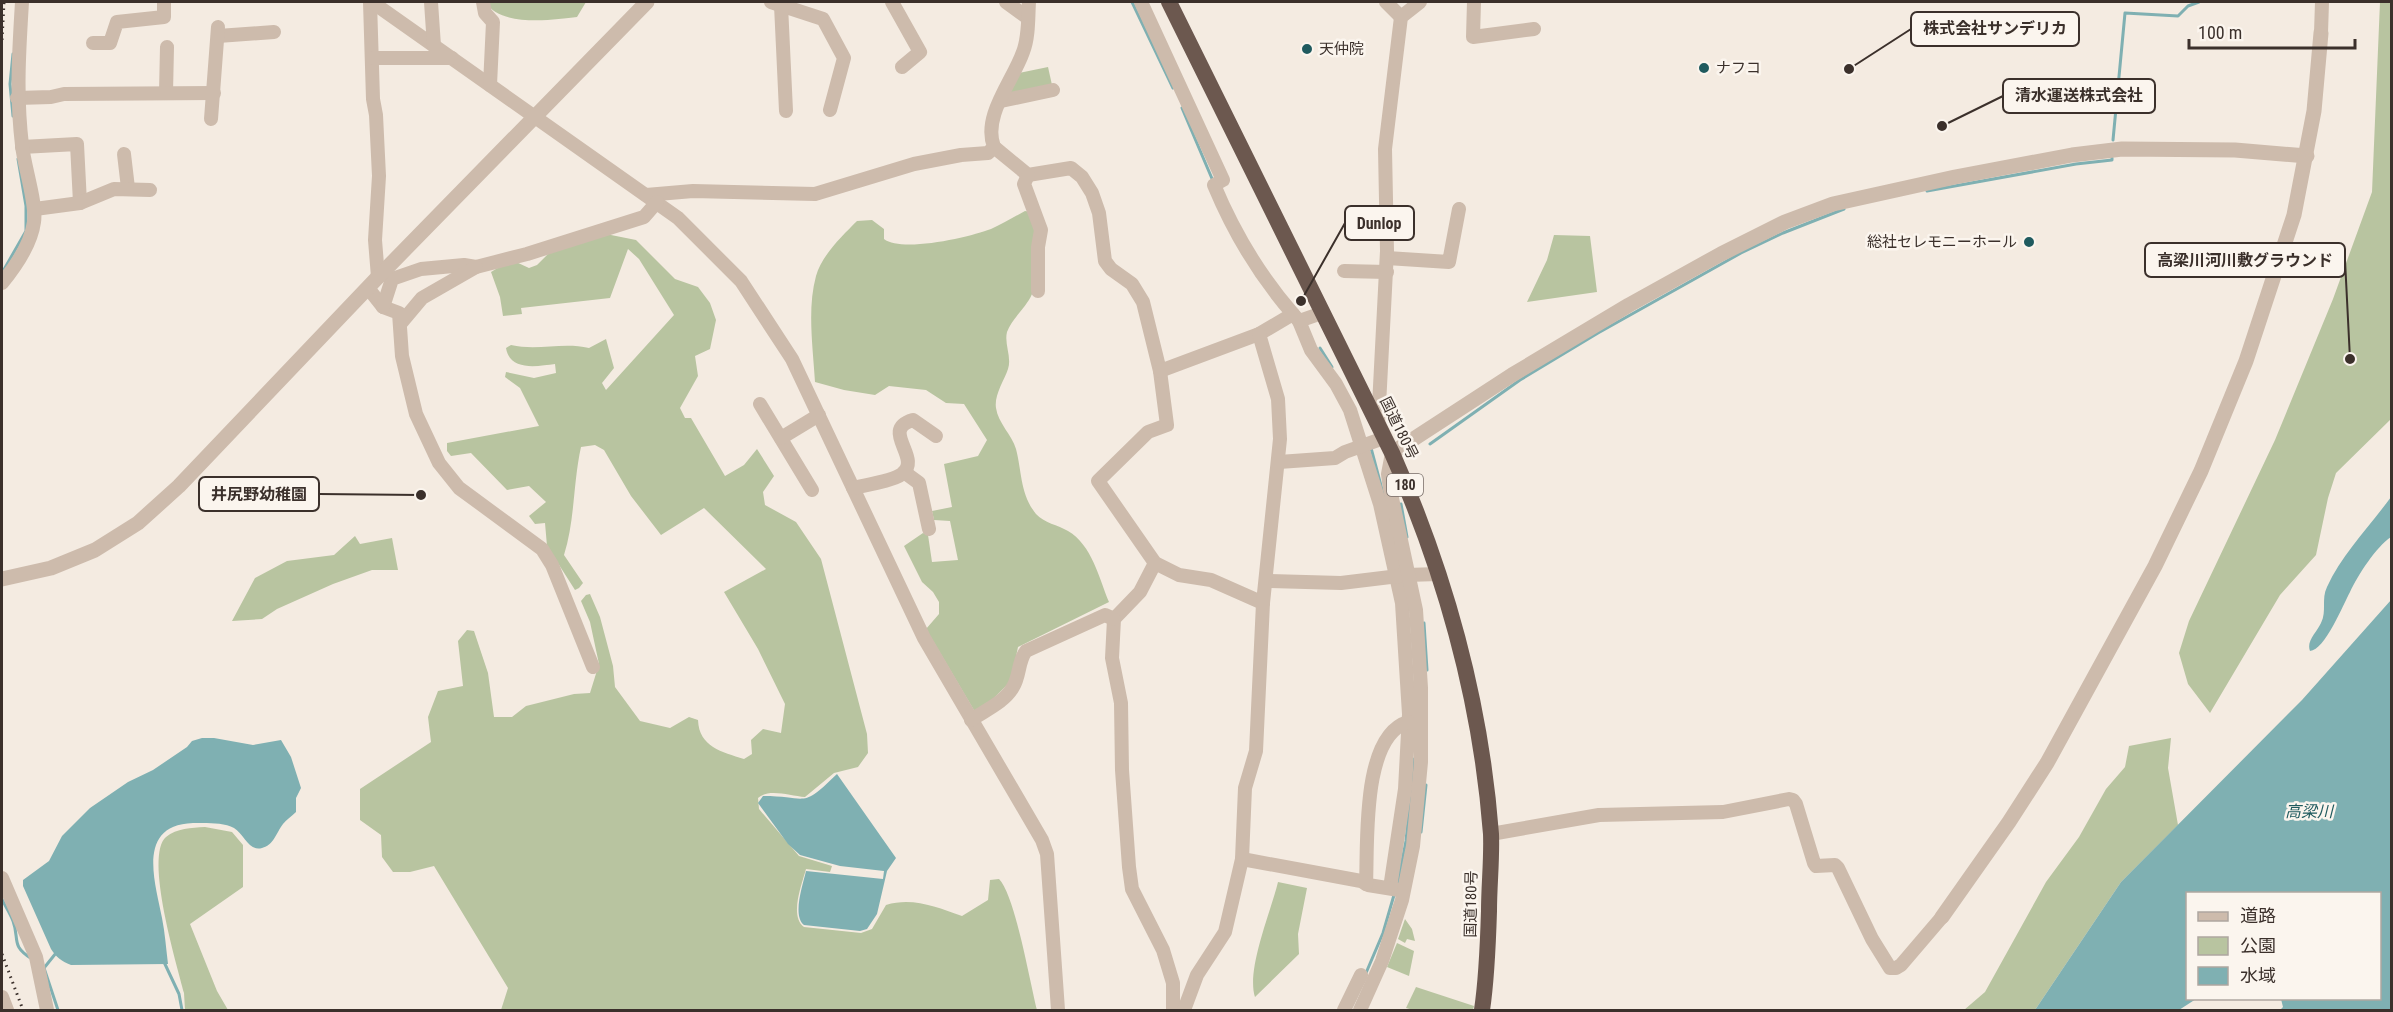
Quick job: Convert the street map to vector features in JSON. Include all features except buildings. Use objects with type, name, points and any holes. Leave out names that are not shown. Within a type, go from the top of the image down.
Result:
[{"type":"highway","name":"国道180号","points":[[1169,2],[1322,313],[1376,441],[1417,512],[1438,574],[1466,670],[1479,737],[1491,834],[1488,959],[1482,1011]]},
{"type":"street","points":[[2,283],[18,261],[32,234],[35,209],[22,147],[17,98],[22,2]]},
{"type":"street","points":[[93,43],[110,43],[117,22],[164,17],[164,2]]},
{"type":"street","points":[[372,2],[651,198],[694,232],[741,282],[792,359],[924,639],[1042,840],[1047,854],[1058,1011]]},
{"type":"street","points":[[372,2],[379,176],[373,283],[383,307],[399,313],[402,356],[416,414],[440,463],[459,488],[542,549],[556,575],[593,667]]},
{"type":"street","points":[[431,2],[435,46]]},
{"type":"street","points":[[483,2],[485,13],[493,22],[490,85]]},
{"type":"street","points":[[2,579],[25,575],[73,560],[113,540],[138,523],[180,486],[373,283],[647,2]]},
{"type":"street","points":[[892,2],[920,52],[902,67]]},
{"type":"street","points":[[1006,2],[1028,18]]},
{"type":"street","points":[[1029,2],[1024,51],[992,122],[994,147],[1028,175],[1071,168],[1088,185],[1097,202],[1105,261],[1111,269],[1132,284],[1140,295],[1160,371],[1167,425],[1148,432],[1098,481],[1117,512],[1155,563],[1179,575],[1211,580],[1263,603]]},
{"type":"street","points":[[1141,2],[1223,180],[1214,184],[1225,211],[1259,272],[1296,318],[1311,350],[1336,384],[1350,410],[1376,441],[1388,474],[1419,634],[1422,737],[1413,846],[1397,889],[1382,961],[1360,1011]]},
{"type":"street","points":[[1386,2],[1401,17]]},
{"type":"street","points":[[1397,889],[1408,722],[1403,618],[1406,576],[1380,504],[1376,441],[1387,272],[1385,149],[1401,17],[1420,2]]},
{"type":"street","points":[[1474,2],[1473,37],[1534,29]]},
{"type":"street","points":[[1491,834],[1599,815],[1722,812],[1788,799],[1793,800],[1814,863],[1816,866],[1835,865],[1838,868],[1872,939],[1890,968],[1901,965],[1942,917],[2048,763],[2155,566],[2201,471],[2246,361],[2294,215],[2314,111],[2322,2]]},
{"type":"street","points":[[786,111],[776,3],[823,19],[844,58],[830,110]]},
{"type":"street","points":[[212,119],[218,32],[274,32]]},
{"type":"street","points":[[166,93],[167,47]]},
{"type":"street","points":[[373,58],[452,58]]},
{"type":"street","points":[[1001,101],[1053,90]]},
{"type":"street","points":[[17,98],[51,98],[64,94],[214,93]]},
{"type":"street","points":[[22,147],[77,144],[80,202]]},
{"type":"street","points":[[651,198],[693,191],[815,194],[914,164],[961,155],[988,153],[994,147]]},
{"type":"street","points":[[1279,462],[1335,459],[1345,452],[1376,441],[1529,365],[1629,305],[1774,228],[1833,204],[1955,177],[2072,155],[2122,149],[2235,150],[2307,156]]},
{"type":"street","points":[[124,153],[128,188]]},
{"type":"street","points":[[1028,175],[1024,184],[1041,230],[1038,247],[1038,291]]},
{"type":"street","points":[[35,209],[80,202],[114,189],[150,190]]},
{"type":"street","points":[[401,324],[422,298],[476,267],[527,254],[644,217],[651,198]]},
{"type":"street","points":[[1387,258],[1449,262],[1459,209]]},
{"type":"street","points":[[383,307],[393,279],[421,269],[464,265],[476,267]]},
{"type":"street","points":[[1344,271],[1387,272]]},
{"type":"street","points":[[1160,371],[1296,318],[1322,313]]},
{"type":"street","points":[[1185,1011],[1197,975],[1225,932],[1242,859],[1243,805],[1249,772],[1256,751],[1263,603],[1280,439],[1278,399],[1259,334]]},
{"type":"street","points":[[760,404],[812,490]]},
{"type":"street","points":[[780,438],[819,415]]},
{"type":"street","points":[[853,488],[900,476],[908,469],[910,462],[899,435],[901,428],[908,422],[913,420],[936,436]]},
{"type":"street","points":[[904,472],[919,483],[929,529]]},
{"type":"street","points":[[1155,563],[1140,592],[1114,619],[1112,658],[1121,703],[1122,770],[1132,889],[1163,950],[1173,983],[1173,1011]]},
{"type":"street","points":[[1266,581],[1341,583],[1438,574]]},
{"type":"street","points":[[970,720],[1004,698],[1014,687],[1022,657],[1026,651],[1105,615],[1114,619]]},
{"type":"street","points":[[1366,884],[1367,826],[1372,782],[1380,755],[1392,732],[1401,724],[1408,722]]},
{"type":"street","points":[[1242,859],[1361,880],[1366,884],[1397,889]]},
{"type":"street","points":[[2,878],[38,963],[47,1011]]},
{"type":"street","points":[[1344,1011],[1360,975]]},
{"type":"street","points":[[2,997],[7,1011]]},
{"type":"green space","points":[[486,2],[586,2],[577,17],[527,20],[502,15]]},
{"type":"green space","points":[[2380,2],[2392,2],[2391,419],[2336,473],[2328,498],[2316,555],[2280,595],[2210,713],[2188,684],[2179,653],[2189,621],[2275,440],[2333,299],[2372,192]]},
{"type":"green space","points":[[1048,67],[1052,85],[1006,95],[1019,73]]},
{"type":"green space","points":[[1025,211],[1032,212],[1036,226],[1032,294],[1007,332],[1009,364],[998,393],[996,408],[999,419],[1016,449],[1024,491],[1031,506],[1039,517],[1068,531],[1083,545],[1094,563],[1109,602],[1018,647],[1011,681],[985,707],[975,712],[926,629],[939,614],[939,602],[933,592],[922,582],[904,546],[923,533],[928,535],[932,562],[958,560],[950,521],[934,520],[932,511],[952,507],[944,464],[978,456],[987,440],[964,404],[946,403],[926,390],[889,386],[875,395],[815,382],[811,329],[813,289],[823,261],[833,246],[857,221],[872,220],[884,229],[884,239],[893,243],[920,244],[981,232]]},
{"type":"green space","points":[[606,234],[636,240],[675,279],[698,287],[710,303],[716,320],[710,349],[695,356],[698,376],[680,408],[685,418],[691,418],[725,476],[744,465],[757,449],[774,476],[763,492],[765,505],[796,522],[821,559],[867,734],[868,753],[858,767],[834,773],[805,797],[768,793],[758,798],[759,809],[799,856],[832,866],[830,872],[806,869],[797,908],[800,922],[804,927],[861,933],[872,929],[886,905],[906,902],[924,904],[962,916],[988,900],[990,880],[999,879],[1011,902],[1037,1010],[501,1010],[508,988],[434,866],[410,872],[393,872],[382,857],[381,835],[360,820],[360,789],[431,742],[428,717],[438,691],[463,686],[458,641],[467,630],[474,631],[488,673],[494,717],[512,717],[526,706],[574,694],[590,693],[599,664],[590,622],[581,601],[590,594],[600,617],[613,666],[615,687],[640,721],[670,728],[689,717],[698,720],[699,729],[707,742],[720,751],[744,759],[752,754],[751,740],[763,729],[781,733],[785,704],[758,649],[724,592],[766,569],[704,508],[661,535],[631,496],[604,450],[595,445],[581,447],[568,542],[564,555],[583,583],[575,590],[547,546],[545,523],[535,524],[529,516],[546,502],[529,486],[507,490],[471,453],[451,456],[447,451],[447,443],[539,426],[520,388],[505,377],[506,372],[534,378],[556,373],[555,364],[526,366],[519,364],[509,356],[506,348],[511,345],[589,348],[606,339],[614,368],[602,383],[606,390],[674,315],[639,259],[628,249],[610,298],[521,308],[522,314],[503,316],[500,297],[491,272],[501,266],[516,262],[529,268],[537,265],[549,253]]},
{"type":"green space","points":[[1554,235],[1590,236],[1597,292],[1527,302],[1547,260]]},
{"type":"green space","points":[[355,536],[360,544],[392,538],[398,570],[372,570],[333,584],[277,609],[262,619],[232,621],[255,578],[287,561],[334,555]]},
{"type":"green space","points":[[2171,738],[2168,768],[2178,825],[2121,882],[2035,1010],[1964,1010],[1985,992],[2046,882],[2079,837],[2106,789],[2125,767],[2129,746]]},
{"type":"green space","points":[[205,827],[232,832],[243,845],[243,887],[190,924],[217,991],[228,1010],[185,1010],[184,993],[169,936],[160,887],[160,848],[166,837],[179,830]]},
{"type":"green space","points":[[1278,882],[1307,888],[1298,934],[1299,954],[1255,997],[1253,985],[1256,956]]},
{"type":"green space","points":[[1405,919],[1412,929],[1415,941],[1407,939],[1405,943],[1398,939]]},
{"type":"green space","points":[[1397,943],[1414,951],[1409,976],[1387,967]]},
{"type":"green space","points":[[1416,987],[1474,1006],[1473,1010],[1406,1008]]},
{"type":"water","points":[[2391,497],[2391,537],[2379,547],[2353,585],[2322,643],[2310,651],[2311,640],[2324,614],[2325,591],[2333,575]]},
{"type":"water","name":"高梁川","points":[[2391,600],[2391,1010],[2280,1010],[2283,1007],[2281,1000],[2381,1000],[2381,892],[2186,892],[2186,1000],[2194,1000],[2179,1010],[2035,1010],[2121,882],[2302,700]]},
{"type":"water","points":[[202,738],[253,745],[281,740],[291,757],[301,788],[296,798],[296,812],[283,824],[272,841],[257,849],[234,828],[219,824],[193,823],[175,826],[163,834],[156,844],[154,873],[168,964],[71,965],[57,957],[51,949],[23,886],[23,880],[49,861],[62,836],[90,808],[128,782],[153,770],[187,747],[192,741]]},
{"type":"water","points":[[837,774],[896,858],[887,871],[877,914],[867,929],[860,931],[804,925],[799,914],[799,907],[806,871],[883,879],[884,871],[840,866],[800,855],[788,844],[758,803],[763,796],[797,799],[809,797]]},
{"type":"waterway","points":[[1132,2],[1173,88]]},
{"type":"waterway","points":[[2113,140],[2125,13],[2178,16],[2188,6],[2199,2]]},
{"type":"waterway","points":[[13,54],[10,84],[13,116]]},
{"type":"waterway","points":[[1182,108],[1213,181]]},
{"type":"waterway","points":[[1927,191],[2076,164],[2112,160],[2112,158]]},
{"type":"waterway","points":[[2,273],[26,231],[26,206],[18,159]]},
{"type":"waterway","points":[[1430,444],[1520,380],[1598,333],[1741,253],[1783,233],[1844,209]]},
{"type":"waterway","points":[[1320,348],[1332,367]]},
{"type":"waterway","points":[[1371,448],[1384,497]]},
{"type":"waterway","points":[[1401,504],[1407,537]]},
{"type":"waterway","points":[[1424,623],[1427,670]]},
{"type":"waterway","points":[[1412,782],[1413,759]]},
{"type":"waterway","points":[[1421,832],[1426,785]]},
{"type":"waterway","points":[[1397,886],[1406,841],[1411,791]]},
{"type":"waterway","points":[[1366,973],[1383,933],[1394,895]]},
{"type":"waterway","points":[[2,899],[13,921],[18,946],[32,959]]},
{"type":"waterway","points":[[44,968],[56,953]]},
{"type":"waterway","points":[[164,962],[179,994],[182,1010]]},
{"type":"waterway","points":[[44,968],[58,1010]]},
{"type":"railway","points":[[2,40],[4,2]]},
{"type":"railway","points":[[2,954],[23,1010]]},
{"type":"place","name":"天仲院","points":[[1307,49]]},
{"type":"place","name":"ナフコ","points":[[1704,68]]},
{"type":"place","name":"株式会社サンデリカ","points":[[1849,69]]},
{"type":"place","name":"清水運送株式会社","points":[[1942,126]]},
{"type":"place","name":"総社セレモニーホール","points":[[2029,242]]},
{"type":"place","name":"Dunlop","points":[[1301,301]]},
{"type":"place","name":"高梁川河川敷グラウンド","points":[[2350,359]]},
{"type":"place","name":"井尻野幼稚園","points":[[421,495]]}]
